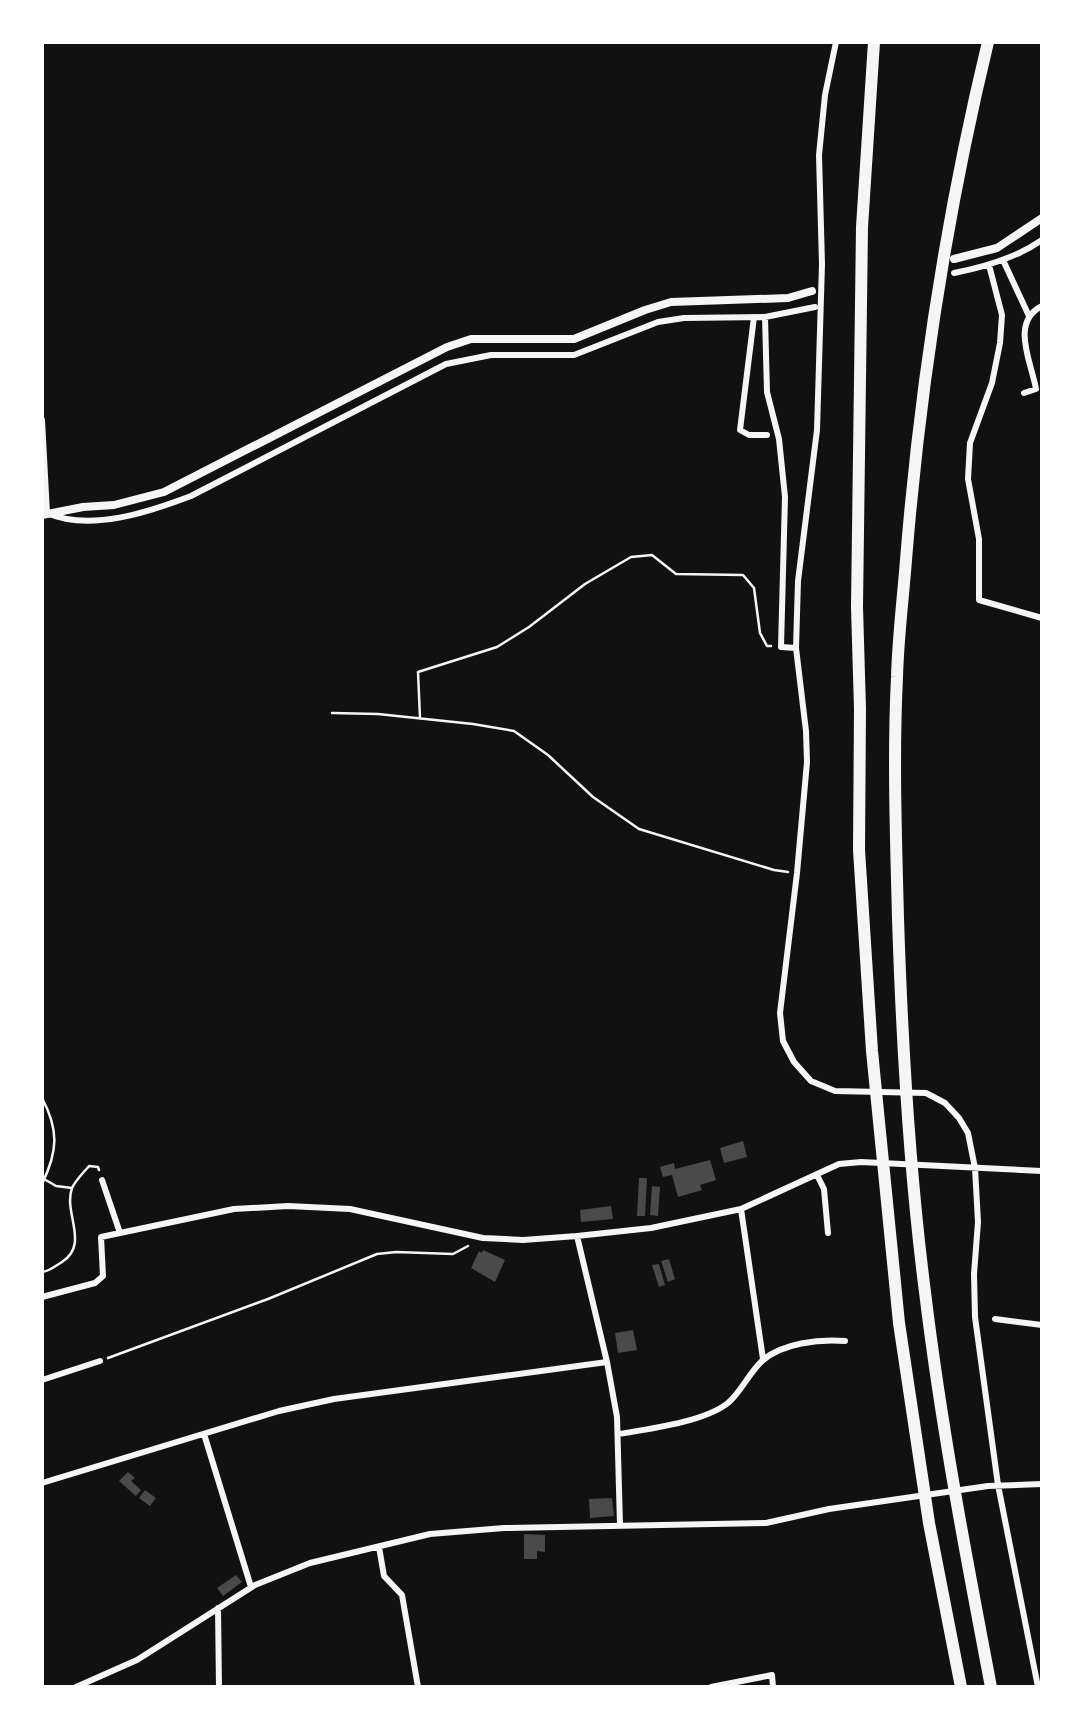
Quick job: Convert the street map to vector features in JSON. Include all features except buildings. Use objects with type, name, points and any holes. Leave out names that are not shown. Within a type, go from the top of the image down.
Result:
[{"type":"highway","points":[[874,42],[862,227],[857,607],[860,709],[859,850],[872,1051],[899,1323],[929,1523],[961,1687]]},
{"type":"highway","points":[[988,42],[934,308],[911,494],[897,675],[895,816],[902,1050],[913,1181],[927,1307],[951,1478],[991,1687]]},
{"type":"street","points":[[836,42],[825,95],[819,155],[822,264],[817,430],[798,581],[796,648],[807,762],[780,1013],[783,1041],[794,1062],[811,1081],[835,1091],[926,1093],[946,1103],[968,1133],[975,1168],[978,1222],[974,1274],[975,1317],[999,1485],[1038,1687]]},
{"type":"street","points":[[954,259],[997,248],[1042,218]]},
{"type":"street","points":[[954,273],[1003,260],[1042,240]]},
{"type":"street","points":[[1003,260],[1029,316]]},
{"type":"street","points":[[989,265],[1002,315],[1000,343],[992,383],[970,443],[968,479],[979,539],[979,600],[1042,618]]},
{"type":"street","points":[[44,514],[114,505],[164,492],[447,347],[471,339],[574,339],[671,302],[788,298],[812,291]]},
{"type":"street","points":[[1024,393],[1036,389],[1022,330],[1032,310],[1042,306]]},
{"type":"street","points":[[44,514],[63,520],[104,519],[148,512],[191,496],[446,365],[491,355],[574,355],[658,322],[684,318],[765,317],[815,307]]},
{"type":"street","points":[[754,317],[740,430],[749,435],[767,435]]},
{"type":"street","points":[[765,317],[767,392],[779,439],[785,497],[781,647],[796,648]]},
{"type":"street","points":[[42,421],[44,514]]},
{"type":"street","points":[[42,1297],[95,1283],[103,1276],[101,1237],[234,1209],[288,1206],[350,1209],[484,1238],[523,1240],[651,1228],[741,1209],[839,1164],[861,1162],[1042,1171]]},
{"type":"street","points":[[817,1175],[824,1189],[828,1233]]},
{"type":"street","points":[[102,1180],[120,1233]]},
{"type":"street","points":[[741,1209],[763,1359]]},
{"type":"street","points":[[578,1236],[607,1362],[618,1434],[620,1525]]},
{"type":"street","points":[[995,1319],[1042,1325]]},
{"type":"street","points":[[618,1434],[691,1420],[727,1404],[763,1359],[790,1346],[822,1339],[845,1341]]},
{"type":"street","points":[[42,1380],[100,1361]]},
{"type":"street","points":[[42,1483],[279,1411],[334,1399],[607,1362]]},
{"type":"street","points":[[204,1434],[251,1587]]},
{"type":"street","points":[[76,1687],[136,1660],[251,1587],[310,1563],[430,1534],[504,1528],[766,1523],[829,1509],[999,1485],[1042,1484]]},
{"type":"street","points":[[379,1547],[384,1576],[402,1595],[418,1687]]},
{"type":"street","points":[[218,1608],[219,1687]]},
{"type":"street","points":[[711,1687],[772,1675],[773,1687]]},
{"type":"path","points":[[420,718],[418,672],[497,647],[529,627],[585,584],[631,556],[652,555],[676,574],[743,575],[754,588],[760,633],[767,646],[781,647]]},
{"type":"path","points":[[332,713],[420,718],[514,732],[548,755],[593,797],[639,829],[774,870],[797,873]]},
{"type":"path","points":[[42,1098],[53,1120],[54,1142],[50,1168],[43,1182],[72,1188]]},
{"type":"path","points":[[42,1272],[67,1258],[76,1244],[71,1204],[72,1188],[89,1166],[98,1167],[102,1180]]},
{"type":"path","points":[[100,1361],[268,1299],[377,1254],[453,1254],[484,1238]]}]
